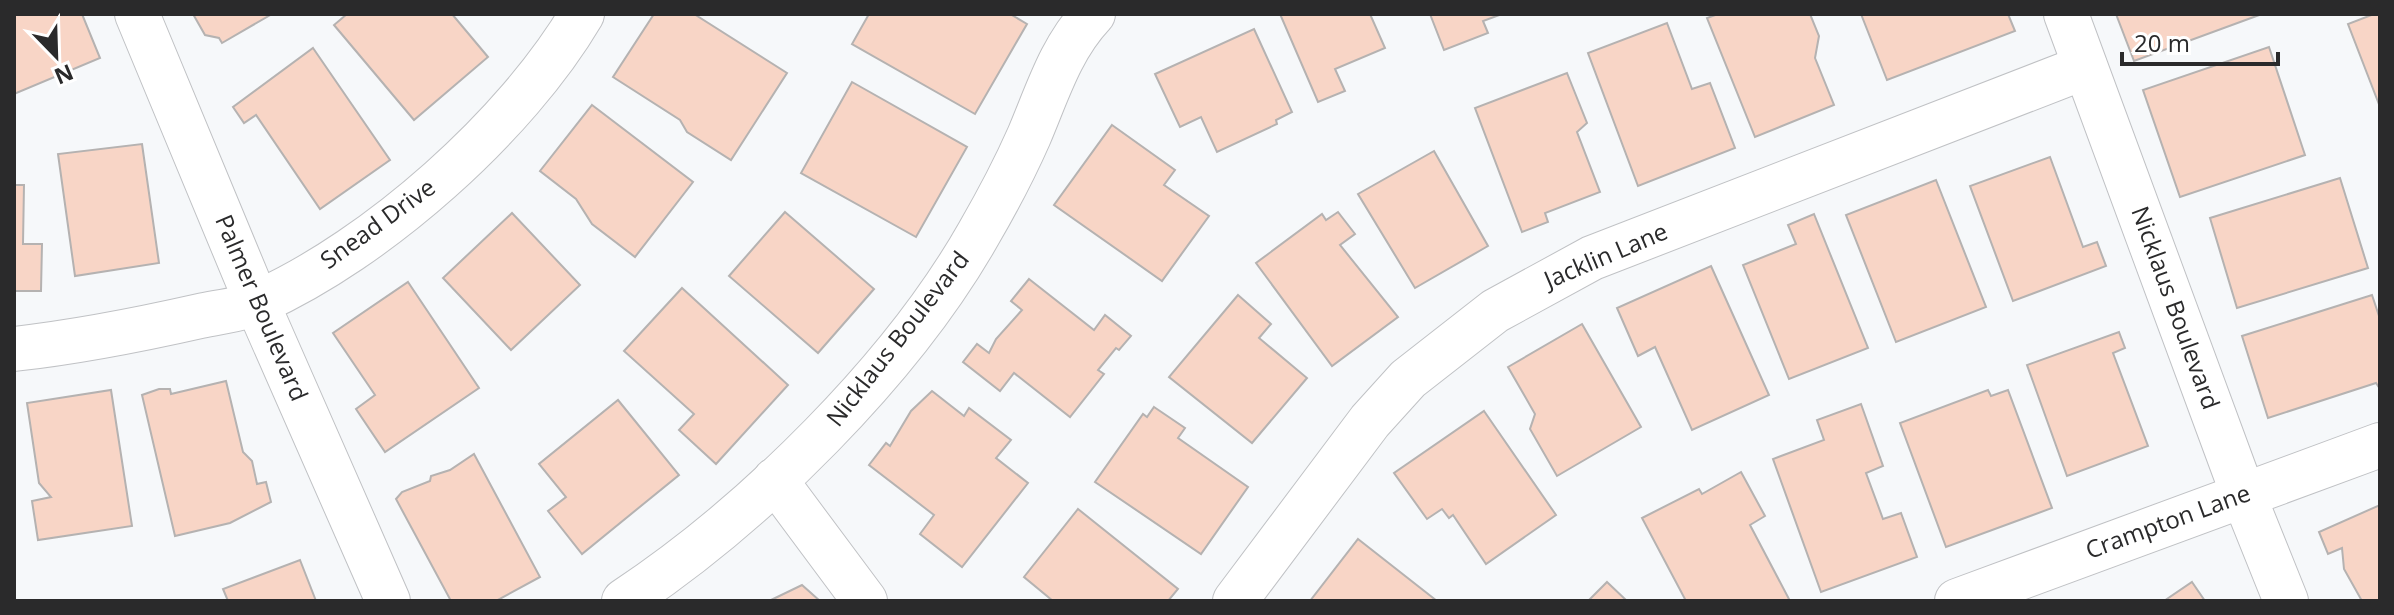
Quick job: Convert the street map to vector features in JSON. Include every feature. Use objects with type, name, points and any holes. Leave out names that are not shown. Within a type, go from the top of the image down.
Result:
[{"type":"street","name":"Palmer Boulevard","points":[[137,14],[257,303],[388,601]]},
{"type":"street","name":"Snead Drive","points":[[14,349],[130,332],[257,303],[349,252],[445,175],[534,80],[582,14]]},
{"type":"street","name":"Nicklaus Boulevard","points":[[624,601],[704,542],[818,439],[939,294],[1003,190],[1052,76],[1081,27],[1093,14]]},
{"type":"street","name":"Nicklaus Boulevard","points":[[2066,14],[2243,494],[2286,601]]},
{"type":"street","name":"Jacklin Lane","points":[[1235,601],[1370,421],[1408,379],[1495,311],[1592,258],[2085,67]]},
{"type":"street","name":"Crampton Lane","points":[[1957,601],[2380,445]]},
{"type":"street","points":[[775,480],[865,601]]},
{"type":"building","points":[[14,14],[82,14],[100,58],[14,94]]},
{"type":"building","points":[[193,14],[272,14],[222,43],[219,38],[205,35]]},
{"type":"building","points":[[347,14],[452,14],[488,57],[414,120],[334,25]]},
{"type":"building","points":[[654,14],[694,14],[787,73],[731,160],[687,132],[680,120],[613,77]]},
{"type":"building","points":[[869,14],[1010,14],[1027,24],[975,114],[852,44]]},
{"type":"building","points":[[1280,14],[1370,14],[1385,48],[1335,69],[1345,91],[1318,102]]},
{"type":"building","points":[[1430,14],[1502,14],[1483,21],[1488,33],[1444,50]]},
{"type":"building","points":[[1718,14],[1810,14],[1819,36],[1815,58],[1834,105],[1755,137],[1707,18]]},
{"type":"building","points":[[1861,14],[2008,14],[2015,31],[1887,80]]},
{"type":"building","points":[[2116,14],[2262,14],[2134,61]]},
{"type":"building","points":[[2380,14],[2380,107],[2348,24]]},
{"type":"building","points":[[1667,23],[1692,89],[1710,83],[1735,148],[1638,186],[1588,53]]},
{"type":"building","points":[[1254,29],[1292,112],[1276,120],[1277,124],[1217,152],[1201,117],[1180,127],[1155,74]]},
{"type":"building","points":[[2269,47],[2305,155],[2180,197],[2143,90]]},
{"type":"building","points":[[313,48],[390,160],[320,209],[256,115],[244,123],[233,107]]},
{"type":"building","points":[[1567,73],[1587,123],[1577,132],[1600,192],[1545,213],[1548,222],[1522,232],[1475,108]]},
{"type":"building","points":[[852,82],[967,147],[916,237],[801,173]]},
{"type":"building","points":[[592,105],[693,182],[635,257],[592,224],[576,199],[540,171]]},
{"type":"building","points":[[1112,125],[1175,170],[1164,185],[1209,216],[1162,281],[1054,205]]},
{"type":"building","points":[[142,144],[159,263],[75,276],[58,154]]},
{"type":"building","points":[[1434,151],[1488,246],[1415,288],[1358,194]]},
{"type":"building","points":[[2050,157],[2083,247],[2097,242],[2106,266],[2013,301],[1970,186]]},
{"type":"building","points":[[2340,178],[2368,268],[2237,308],[2210,218]]},
{"type":"building","points":[[1936,180],[1986,307],[1896,342],[1846,215]]},
{"type":"building","points":[[14,185],[24,185],[23,244],[42,244],[41,291],[14,291]]},
{"type":"building","points":[[785,212],[874,289],[818,353],[729,276]]},
{"type":"building","points":[[1338,212],[1355,234],[1340,245],[1398,317],[1332,366],[1256,263],[1322,214],[1326,220]]},
{"type":"building","points":[[512,213],[580,285],[511,350],[443,278]]},
{"type":"building","points":[[1814,214],[1868,348],[1789,379],[1743,265],[1796,244],[1788,225]]},
{"type":"building","points":[[1711,266],[1769,395],[1692,430],[1655,347],[1638,356],[1617,308]]},
{"type":"building","points":[[1029,279],[1094,330],[1105,315],[1131,336],[1119,350],[1116,348],[1098,370],[1104,374],[1070,417],[1014,373],[1000,391],[963,362],[977,344],[989,353],[996,339],[1022,310],[1011,301]]},
{"type":"building","points":[[408,282],[479,388],[385,452],[356,409],[375,395],[333,333]]},
{"type":"building","points":[[682,288],[788,385],[716,464],[679,430],[694,414],[624,351]]},
{"type":"building","points":[[1238,295],[1271,324],[1259,338],[1307,378],[1252,443],[1169,377]]},
{"type":"building","points":[[2372,295],[2380,319],[2380,389],[2376,383],[2268,418],[2242,336]]},
{"type":"building","points":[[1582,324],[1641,427],[1557,476],[1530,429],[1535,414],[1508,367]]},
{"type":"building","points":[[2119,332],[2125,348],[2113,353],[2148,446],[2067,476],[2027,365]]},
{"type":"building","points":[[226,381],[243,452],[252,461],[257,484],[266,482],[271,502],[230,523],[175,536],[142,395],[159,389],[170,389],[171,394]]},
{"type":"building","points":[[111,390],[132,526],[38,540],[32,501],[51,497],[39,483],[27,403]]},
{"type":"building","points":[[1988,390],[1991,396],[2008,390],[2052,508],[1946,547],[1900,423]]},
{"type":"building","points":[[932,391],[964,416],[969,408],[1011,440],[996,458],[1028,483],[962,567],[920,534],[934,515],[869,465],[886,443],[890,446],[911,411]]},
{"type":"building","points":[[618,400],[679,475],[582,554],[548,511],[566,497],[539,464]]},
{"type":"building","points":[[1861,404],[1883,466],[1866,473],[1883,519],[1901,513],[1917,557],[1821,592],[1773,459],[1824,440],[1817,420]]},
{"type":"building","points":[[1154,407],[1185,428],[1178,438],[1248,487],[1201,554],[1095,482],[1143,414],[1147,417]]},
{"type":"building","points":[[1484,411],[1556,515],[1486,564],[1453,515],[1449,518],[1442,509],[1427,519],[1394,473]]},
{"type":"building","points":[[474,454],[540,577],[496,601],[451,601],[396,499],[402,492],[430,481],[431,476],[450,470]]},
{"type":"building","points":[[1741,472],[1765,516],[1750,525],[1790,601],[1686,601],[1642,518],[1699,489],[1702,494]]},
{"type":"building","points":[[2380,505],[2380,601],[2362,601],[2344,569],[2342,548],[2328,554],[2319,532]]},
{"type":"building","points":[[1078,509],[1178,589],[1168,601],[1053,601],[1024,577]]},
{"type":"building","points":[[1358,539],[1437,601],[1310,601]]},
{"type":"building","points":[[300,560],[316,601],[228,601],[223,589]]},
{"type":"building","points":[[1607,582],[1627,601],[1588,601]]},
{"type":"building","points":[[2192,582],[2205,601],[2164,601]]},
{"type":"building","points":[[802,585],[820,601],[769,601]]}]
